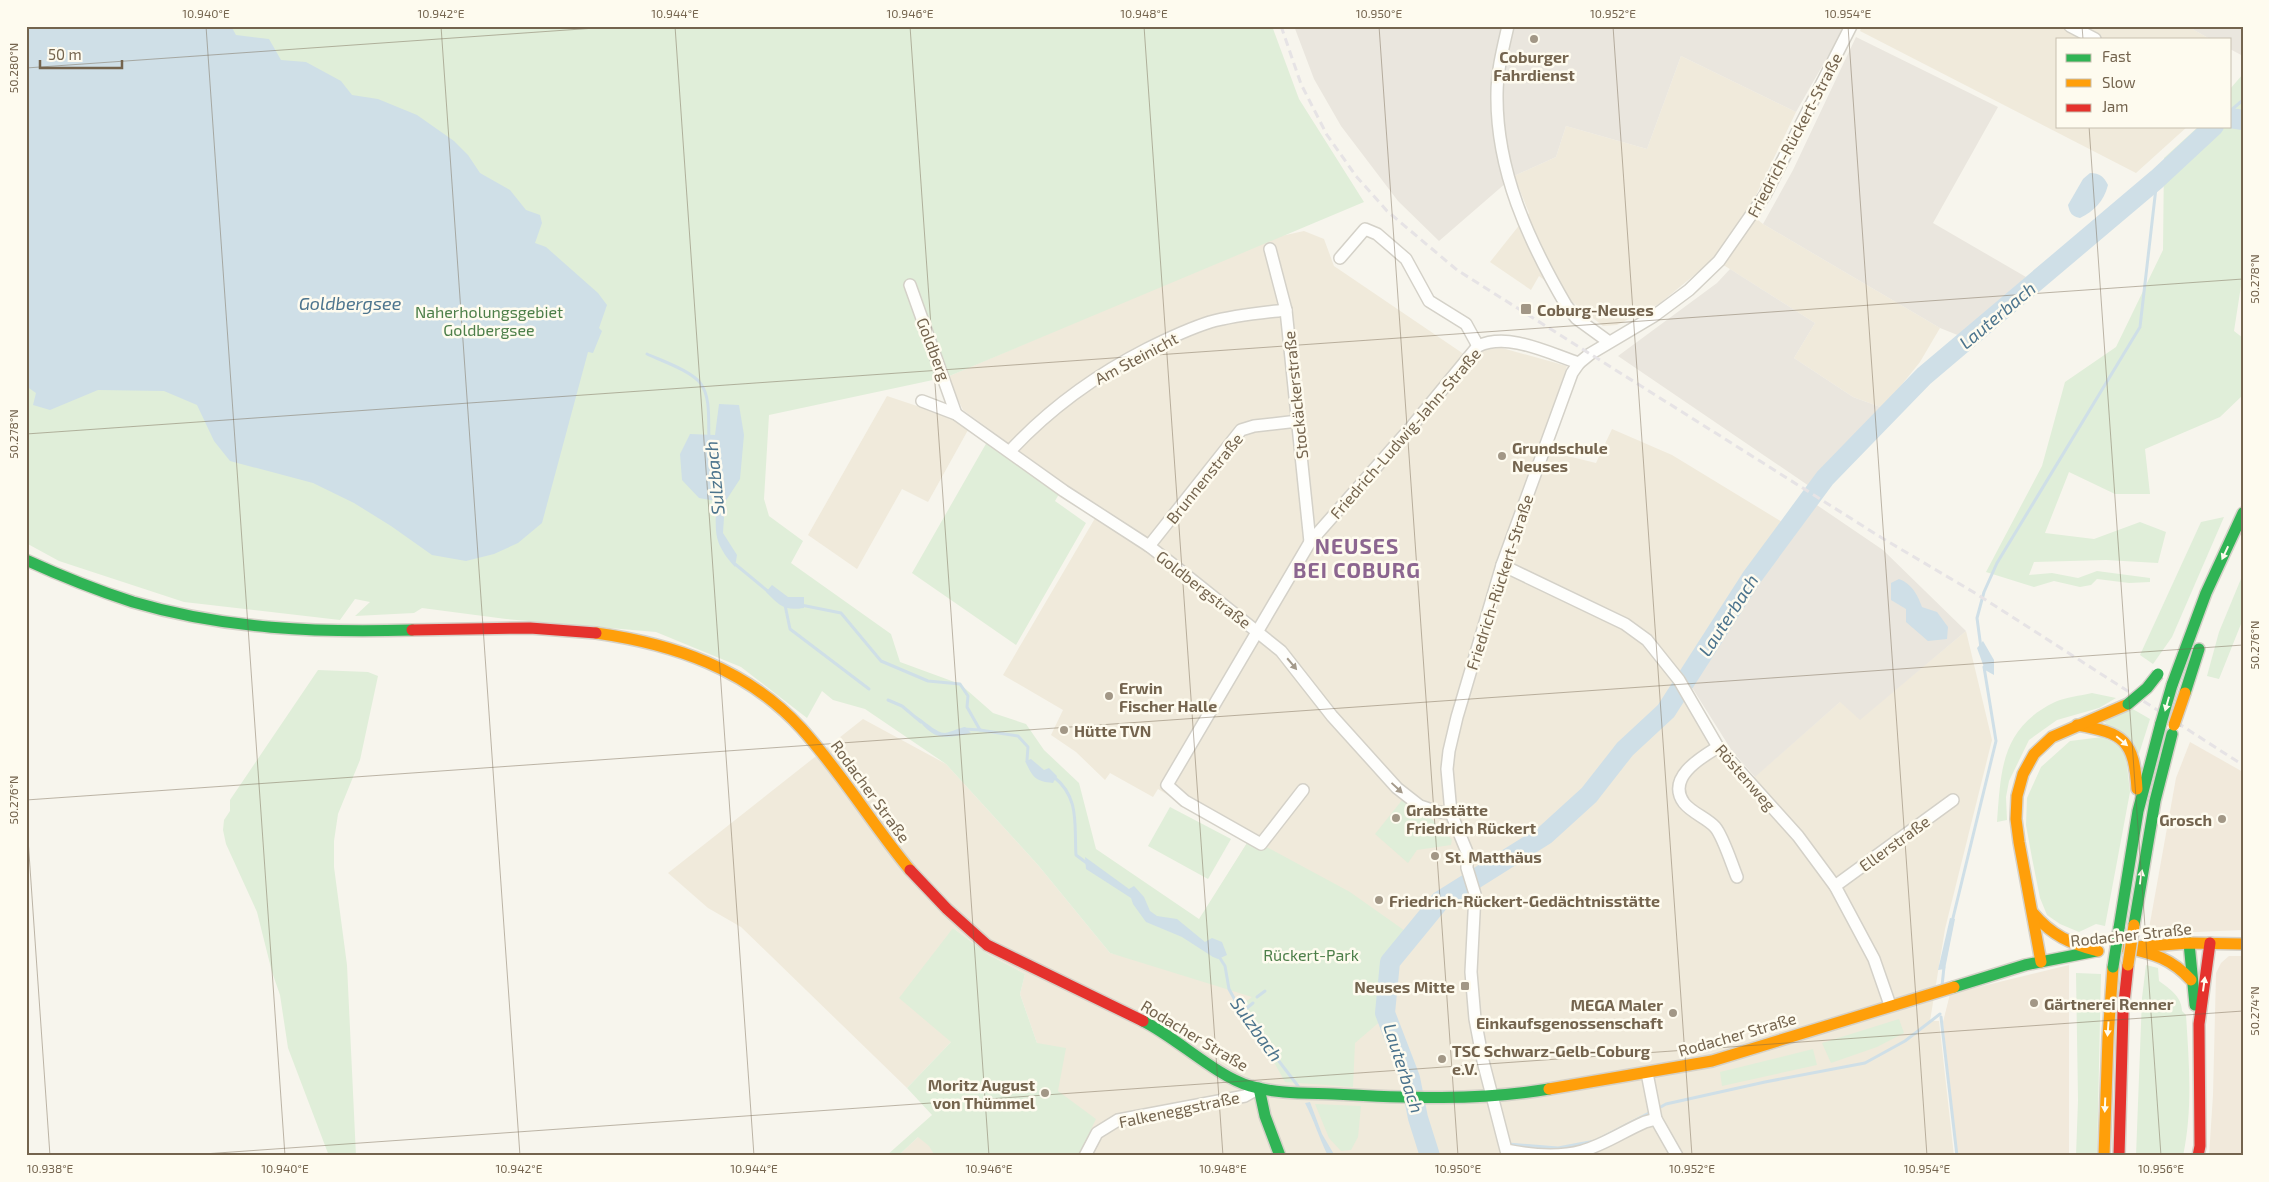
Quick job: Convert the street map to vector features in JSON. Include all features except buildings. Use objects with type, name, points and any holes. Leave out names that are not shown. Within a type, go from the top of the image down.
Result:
[{"type":"main road","points":[[2104,1156],[2108,1037],[2113,967],[2138,811],[2172,685],[2206,593],[2243,513]]},
{"type":"main road","name":"Rodacher Straße","points":[[26,560],[54,573],[132,603],[199,618],[247,626],[358,631],[500,628],[571,630],[638,640],[699,658],[731,672],[757,688],[800,724],[885,840],[911,872],[967,928],[987,945],[1155,1027],[1232,1078],[1259,1088],[1291,1092],[1416,1098],[1535,1091],[1712,1061],[1890,1005],[2041,962],[2098,951],[2126,948],[2188,943],[2243,944]]},
{"type":"main road","points":[[2041,962],[2016,823],[2015,799],[2023,771],[2035,752],[2061,731],[2128,704],[2147,688],[2164,666],[2206,593]]},
{"type":"main road","points":[[2119,1156],[2122,1012],[2134,925],[2155,801],[2173,730],[2204,636]]},
{"type":"main road","points":[[2077,726],[2112,733],[2129,746],[2134,755],[2137,773],[2138,811]]},
{"type":"main road","points":[[2033,913],[2043,926],[2053,934],[2070,943],[2098,951]]},
{"type":"main road","points":[[2188,943],[2191,980],[2199,1024]]},
{"type":"main road","points":[[2198,1156],[2200,1146],[2199,1024],[2210,944]]},
{"type":"main road","points":[[2126,948],[2168,958],[2183,970],[2191,980]]},
{"type":"main road","points":[[1259,1088],[1266,1116],[1280,1156]]},
{"type":"main road","points":[[2120,1097],[2125,1156]]},
{"type":"main road","points":[[2190,1156],[2200,1116]]},
{"type":"street","points":[[1508,26],[1499,67],[1497,93],[1501,154],[1508,181],[1520,214],[1566,305],[1576,318],[1609,342]]},
{"type":"street","name":"Friedrich-Rückert-Straße","points":[[1654,1113],[1645,1122],[1583,1151],[1563,1155],[1534,1155],[1504,1143],[1495,1102],[1491,1095],[1475,1019],[1471,972],[1474,885],[1467,868],[1467,852],[1451,813],[1447,769],[1449,751],[1457,716],[1502,565],[1572,372],[1579,363],[1609,342],[1654,316],[1689,290],[1720,261],[1765,195],[1851,26]]},
{"type":"street","points":[[2070,26],[2093,38]]},
{"type":"street","points":[[1340,258],[1365,229],[1377,234],[1406,259],[1429,301],[1466,324],[1478,346]]},
{"type":"street","name":"Stockäckerstraße","points":[[1270,249],[1286,310],[1310,542]]},
{"type":"street","name":"Goldberg","points":[[910,285],[956,414]]},
{"type":"street","name":"Am Steinicht","points":[[1010,451],[1050,411],[1070,395],[1119,364],[1209,322],[1286,310]]},
{"type":"street","name":"Friedrich-Ludwig-Jahn-Straße","points":[[1303,790],[1262,844],[1185,801],[1166,785],[1310,542],[1408,431],[1478,346],[1494,341],[1512,343],[1579,363]]},
{"type":"street","name":"Goldbergstraße","points":[[922,401],[956,414],[1095,512],[1149,546],[1281,651],[1332,716],[1397,788],[1420,806],[1438,812],[1451,813]]},
{"type":"street","name":"Brunnenstraße","points":[[1149,546],[1241,430],[1254,426],[1298,421]]},
{"type":"street","name":"Röstenweg","points":[[1502,565],[1624,624],[1647,640],[1682,684],[1718,747],[1798,836],[1835,886],[1874,959],[1890,1005]]},
{"type":"street","points":[[1718,747],[1687,768],[1680,782],[1680,791],[1684,804],[1716,828],[1737,877]]},
{"type":"street","name":"Ellerstraße","points":[[1835,886],[1952,800]]},
{"type":"street","points":[[1647,1073],[1654,1113],[1677,1156]]},
{"type":"street","name":"Falkeneggstraße","points":[[1085,1156],[1097,1133],[1118,1120],[1245,1096],[1259,1088]]},
{"type":"shaded area","points":[[1294,26],[1845,26],[1796,112],[1681,56],[1647,149],[1566,126],[1556,157],[1514,176],[1439,241],[1398,201],[1341,126],[1314,79]]},
{"type":"shaded area","points":[[1862,26],[2187,26],[2208,38],[2056,38],[2056,128],[2186,128],[2136,173],[1860,31]]},
{"type":"shaded area","points":[[2187,26],[2243,26],[2243,56],[2232,50],[2232,38],[2208,38]]},
{"type":"shaded area","points":[[1856,37],[1998,107],[1933,223],[2026,277],[1960,336],[1940,328],[1763,224],[1793,170]]},
{"type":"shaded area","points":[[1681,56],[1796,112],[1748,212],[1763,224],[1940,328],[1920,362],[1883,408],[1853,397],[1794,358],[1815,323],[1714,259],[1659,304],[1617,325],[1603,326],[1539,276],[1531,290],[1490,262],[1529,213],[1514,176],[1556,157],[1566,126],[1647,149]]},
{"type":"shaded area","points":[[1304,231],[1324,239],[1334,266],[1474,361],[1485,349],[1502,348],[1567,366],[1539,449],[1596,463],[1612,429],[1672,455],[1787,525],[1715,617],[1673,682],[1704,735],[1745,785],[1841,701],[1860,719],[1966,631],[1992,740],[1945,929],[1930,1021],[1939,1021],[1954,1156],[898,1156],[918,1137],[1037,1043],[1020,994],[1025,974],[989,955],[953,928],[951,1042],[907,1088],[741,927],[708,908],[668,873],[863,719],[946,764],[1038,865],[1110,953],[1170,967],[1247,843],[1158,789],[1153,797],[1110,773],[1105,780],[1076,752],[1051,735],[1063,710],[1003,675],[1101,508],[963,410],[947,377],[1272,238]]},
{"type":"shaded area","points":[[1730,269],[1815,323],[1794,358],[1853,397],[1883,408],[1812,488],[1618,356],[1717,283]]},
{"type":"shaded area","points":[[887,396],[947,416],[968,430],[928,502],[902,489],[857,569],[808,535]]},
{"type":"shaded area","points":[[1808,499],[1883,550],[1966,631],[1860,720],[1840,702],[1755,777],[1732,751],[1681,670],[1715,617]]},
{"type":"shaded area","points":[[2190,742],[2243,772],[2243,930],[2148,934],[2176,778]]},
{"type":"shaded area","points":[[2229,956],[2243,956],[2243,1156],[2209,1156],[2213,1095],[2216,973],[2221,963]]},
{"type":"shaded area","points":[[2069,965],[2069,1156],[1957,1156],[1943,1022],[1950,994]]},
{"type":"green space","name":"Naherholungsgebiet Goldbergsee","points":[[26,26],[1272,26],[1299,99],[1364,202],[947,377],[769,415],[764,499],[769,516],[803,541],[791,563],[891,634],[900,662],[960,684],[993,713],[1026,724],[1044,750],[1079,783],[1096,849],[1199,919],[1247,843],[1261,844],[1350,892],[1408,933],[1384,965],[1383,1019],[1355,1043],[1353,1087],[1285,1082],[1253,1025],[1235,1010],[1252,997],[1110,953],[1038,865],[946,764],[865,709],[833,700],[822,691],[807,718],[741,667],[656,632],[506,619],[422,608],[414,613],[355,616],[370,602],[355,599],[340,620],[184,602],[59,561],[26,543]]},
{"type":"green space","points":[[2243,74],[2243,273],[2234,331],[2243,338],[2243,395],[2220,417],[2145,449],[2150,494],[2115,494],[2069,472],[2045,533],[2094,539],[2140,522],[2166,532],[2158,563],[2106,560],[2034,562],[2029,575],[2052,573],[2078,578],[2097,571],[2150,578],[2150,582],[2129,583],[2097,579],[2091,585],[2080,587],[2054,581],[2034,587],[1986,572],[2042,466],[2065,382],[2116,347],[2163,250],[2164,158],[2197,128],[2232,128],[2232,87]]},
{"type":"green space","points":[[987,442],[1059,494],[1055,501],[1086,523],[1016,645],[912,573]]},
{"type":"green space","points":[[2224,517],[2172,637],[2153,664],[2140,655],[2201,522]]},
{"type":"green space","points":[[2243,574],[2243,619],[2219,679],[2207,676],[2219,632]]},
{"type":"green space","points":[[318,670],[368,672],[378,676],[360,760],[338,814],[334,841],[334,867],[347,965],[356,1156],[329,1156],[288,1048],[280,995],[272,972],[257,912],[226,844],[223,830],[224,820],[230,811],[230,800]]},
{"type":"green space","points":[[2092,693],[2116,698],[2099,708],[2057,720],[2029,740],[2009,781],[2006,797],[2007,820],[1997,822],[2000,785],[2007,752],[2024,724],[2037,712],[2055,702]]},
{"type":"green space","points":[[2131,708],[2150,719],[2139,754],[2104,722]]},
{"type":"green space","points":[[2102,737],[2125,748],[2130,792],[2105,926],[2096,924],[2079,932],[2060,924],[2047,915],[2040,898],[2026,825],[2027,798],[2041,767],[2070,741]]},
{"type":"green space","points":[[1403,799],[1431,818],[1442,832],[1452,839],[1451,845],[1417,850],[1408,863],[1375,834]]},
{"type":"green space","points":[[1170,807],[1231,839],[1208,879],[1148,846]]},
{"type":"green space","points":[[953,928],[989,955],[1025,974],[1020,994],[1037,1043],[1066,1048],[1058,1091],[1096,1119],[1078,1156],[935,1156],[929,1146],[918,1137],[898,1156],[886,1156],[932,1115],[907,1088],[951,1042],[899,998]]},
{"type":"green space","points":[[2146,965],[2158,968],[2159,981],[2178,997],[2182,1011],[2186,1015],[2189,1103],[2183,1156],[2136,1156],[2142,998]]},
{"type":"green space","points":[[2076,973],[2101,974],[2097,1156],[2076,1156],[2078,1100]]},
{"type":"green space","points":[[1899,1019],[1904,1033],[1877,1047],[1831,1063],[1822,1043]]},
{"type":"green space","points":[[1813,1049],[1817,1065],[1722,1086],[1720,1072]]},
{"type":"green space","points":[[1315,1104],[1361,1106],[1358,1137],[1351,1150],[1341,1151],[1329,1138]]},
{"type":"water","name":"Goldbergsee","points":[[26,26],[231,26],[236,35],[269,39],[281,60],[306,62],[341,81],[352,95],[378,99],[417,115],[454,141],[468,155],[480,173],[510,190],[526,210],[540,215],[542,223],[535,243],[546,247],[598,293],[607,305],[599,328],[602,331],[593,353],[588,352],[542,523],[518,543],[494,554],[466,561],[432,555],[354,503],[313,483],[230,461],[214,441],[197,405],[164,391],[98,390],[50,410],[33,405],[36,393],[26,386]]},
{"type":"water","points":[[2090,173],[2101,176],[2108,185],[2098,205],[2080,218],[2071,214],[2068,205],[2083,179]]},
{"type":"water","points":[[719,404],[739,405],[744,435],[740,479],[725,502],[723,533],[737,555],[735,567],[719,543],[716,529],[716,501],[699,498],[682,480],[680,454],[690,434],[715,435]]},
{"type":"water","points":[[1899,579],[1914,590],[1922,607],[1937,612],[1948,627],[1947,639],[1928,641],[1906,622],[1906,609],[1891,600],[1891,583]]},
{"type":"water","points":[[772,585],[788,597],[804,597],[804,608],[792,609],[779,604],[766,592]]},
{"type":"water","points":[[1983,641],[1994,660],[1994,675],[1985,670],[1977,648]]},
{"type":"water","points":[[916,716],[941,732],[945,733],[965,727],[971,733],[946,737],[940,736],[928,730]]},
{"type":"water","points":[[1031,759],[1044,770],[1049,768],[1057,776],[1053,783],[1042,781],[1035,777],[1025,761]]},
{"type":"water","points":[[1085,857],[1129,889],[1134,886],[1144,897],[1150,911],[1157,916],[1177,919],[1205,942],[1212,938],[1222,942],[1227,955],[1218,959],[1213,957],[1182,937],[1146,922],[1131,898],[1086,869]]},
{"type":"water","points":[[1463,882],[1465,889],[1441,905],[1433,903]]},
{"type":"water","points":[[1950,918],[1955,919],[1945,969],[1938,970]]},
{"type":"water","points":[[1403,1052],[1415,1088],[1408,1088],[1397,1057]]},
{"type":"water","points":[[1310,1102],[1322,1134],[1335,1156],[1328,1156],[1305,1103]]},
{"type":"waterway","points":[[2232,109],[2243,100]]},
{"type":"waterway","name":"Lauterbach","points":[[2232,118],[2243,120]]},
{"type":"waterway","name":"Lauterbach","points":[[1430,1156],[1418,1118],[1410,1078],[1385,1013],[1390,962],[1440,901],[1545,835],[1589,795],[1625,749],[1666,711],[1752,577],[1825,478],[1924,376],[2157,179],[2212,128]]},
{"type":"waterway","points":[[1981,648],[1977,618],[1984,592],[1997,563],[2140,327],[2157,179]]},
{"type":"waterway","name":"Sulzbach","points":[[647,354],[684,371],[697,379],[701,384],[708,403],[709,438]]},
{"type":"waterway","name":"Sulzbach","points":[[735,564],[770,593]]},
{"type":"waterway","name":"Sulzbach","points":[[785,605],[790,629],[869,689]]},
{"type":"waterway","name":"Sulzbach","points":[[801,605],[841,613],[881,661],[928,681],[960,684],[968,696],[967,707],[980,730]]},
{"type":"waterway","points":[[1952,922],[1996,741],[1984,667]]},
{"type":"waterway","name":"Sulzbach","points":[[888,700],[902,706],[921,722]]},
{"type":"waterway","name":"Sulzbach","points":[[964,729],[1018,736],[1028,747],[1027,760],[1029,763]]},
{"type":"waterway","name":"Sulzbach","points":[[1054,777],[1062,785],[1072,803],[1075,822],[1076,855],[1088,864]]},
{"type":"waterway","name":"Sulzbach","points":[[1218,955],[1225,966],[1229,989],[1242,1013],[1298,1086]]},
{"type":"waterway","points":[[1942,986],[1944,967]]},
{"type":"waterway","points":[[1257,997],[1265,991]]},
{"type":"waterway","points":[[1242,1012],[1253,1003]]},
{"type":"waterway","points":[[1657,1109],[1666,1104],[1765,1082],[1865,1063],[1905,1041],[1940,1014]]},
{"type":"waterway","points":[[1941,1017],[1957,1156]]},
{"type":"waterway","points":[[1508,1144],[1558,1148],[1595,1141],[1651,1112]]},
{"type":"railway","points":[[1281,26],[1301,84],[1327,135],[1356,176],[1387,211],[1457,270],[1882,538],[1975,593],[2243,765]]},
{"type":"traffic: fast","points":[[2172,685],[2206,593],[2243,513]]},
{"type":"traffic: fast","points":[[26,560],[52,572],[133,602],[202,618],[236,624],[306,630],[412,630]]},
{"type":"traffic: fast","points":[[2185,693],[2199,649]]},
{"type":"traffic: fast","points":[[2128,704],[2147,688],[2158,674]]},
{"type":"traffic: fast","points":[[2161,723],[2172,685]]},
{"type":"traffic: fast","points":[[2119,928],[2138,811],[2161,723]]},
{"type":"traffic: fast","points":[[2134,925],[2155,801],[2172,734]]},
{"type":"traffic: fast","points":[[2113,967],[2119,928]]},
{"type":"traffic: fast","points":[[2189,943],[2195,1005]]},
{"type":"traffic: fast","points":[[1954,987],[2025,965],[2096,951]]},
{"type":"traffic: fast","points":[[1143,1021],[1210,1066],[1237,1081],[1250,1086],[1281,1092],[1387,1097],[1468,1097],[1549,1089]]},
{"type":"traffic: fast","points":[[1259,1088],[1265,1116],[1280,1156]]},
{"type":"traffic: slow","points":[[596,633],[653,644],[708,662],[733,675],[780,707],[816,745],[910,870]]},
{"type":"traffic: slow","points":[[2174,725],[2185,693]]},
{"type":"traffic: slow","points":[[2041,962],[2016,819],[2017,796],[2023,774],[2034,754],[2052,737],[2128,704]]},
{"type":"traffic: slow","points":[[2077,725],[2106,731],[2124,742],[2133,759],[2137,789]]},
{"type":"traffic: slow","points":[[2033,913],[2062,938],[2098,951]]},
{"type":"traffic: slow","points":[[2128,965],[2134,925]]},
{"type":"traffic: slow","points":[[2135,947],[2189,943],[2243,944]]},
{"type":"traffic: slow","points":[[2126,948],[2162,958],[2177,967],[2191,980]]},
{"type":"traffic: slow","points":[[2104,1156],[2108,1037],[2113,967]]},
{"type":"traffic: slow","points":[[1549,1089],[1712,1061],[1954,987]]},
{"type":"traffic: jam","points":[[412,630],[530,628],[596,633]]},
{"type":"traffic: jam","points":[[910,870],[947,909],[987,945],[1143,1021]]},
{"type":"traffic: jam","points":[[2198,1156],[2200,1146],[2199,1024],[2210,943]]},
{"type":"traffic: jam","points":[[2119,1156],[2123,1012],[2128,965]]},
{"type":"place","name":"Coburger Fahrdienst","points":[[1534,39]]},
{"type":"place","name":"Coburg-Neuses","points":[[1526,309]]},
{"type":"place","name":"Grundschule Neuses","points":[[1502,456]]},
{"type":"place","name":"Erwin Fischer Halle","points":[[1109,696]]},
{"type":"place","name":"Hütte TVN","points":[[1064,730]]},
{"type":"place","name":"Grabstätte Friedrich Rückert","points":[[1396,818]]},
{"type":"place","name":"Grosch","points":[[2222,819]]},
{"type":"place","name":"St. Matthäus","points":[[1435,856]]},
{"type":"place","name":"Friedrich-Rückert-Gedächtnisstätte","points":[[1379,900]]},
{"type":"place","name":"Neuses Mitte","points":[[1465,986]]},
{"type":"place","name":"Gärtnerei Renner","points":[[2034,1003]]},
{"type":"place","name":"MEGA Maler Einkaufsgenossenschaft","points":[[1673,1013]]},
{"type":"place","name":"TSC Schwarz-Gelb-Coburg e.V.","points":[[1442,1059]]},
{"type":"place","name":"Moritz August von Thümmel","points":[[1045,1093]]},
{"type":"district","name":"NEUSES BEI COBURG","points":[[1357,557]]},
{"type":"park label","name":"Rückert-Park","points":[[1311,954]]}]
